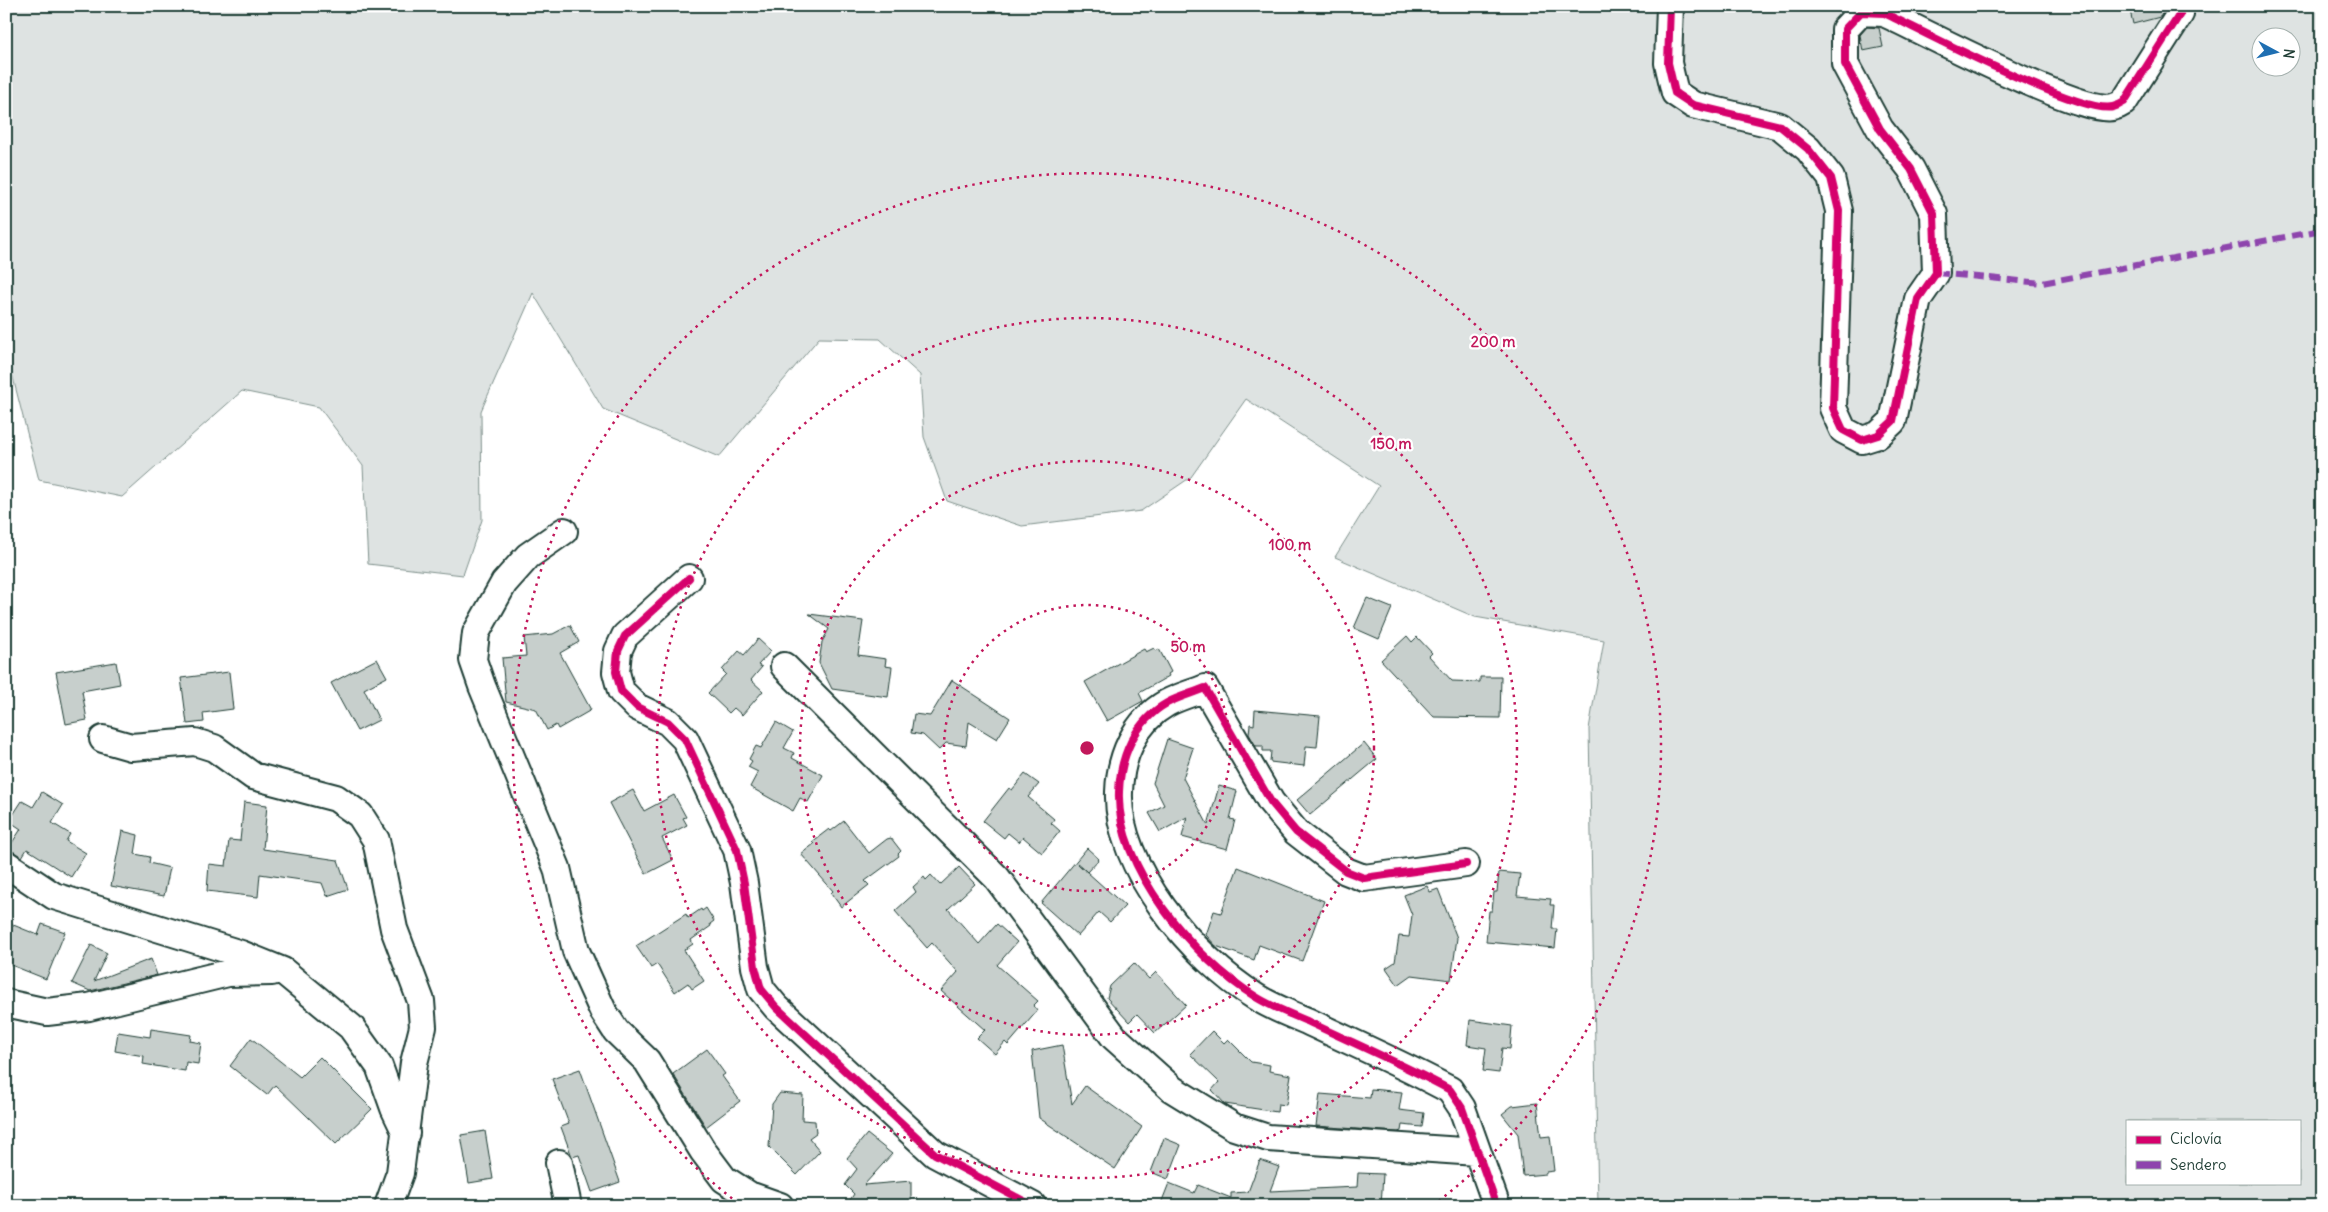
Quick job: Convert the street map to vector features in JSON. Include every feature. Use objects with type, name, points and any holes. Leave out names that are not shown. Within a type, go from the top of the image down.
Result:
[{"type":"street","points":[[1670,6],[1668,63],[1675,93],[1693,104],[1780,126],[1808,149],[1830,178],[1839,211],[1833,408],[1843,430],[1862,440],[1878,435],[1893,421],[1918,299],[1936,273],[1934,214],[1911,170],[1880,129],[1845,64],[1845,29],[1861,12],[1884,13],[2059,96],[2097,106],[2113,107],[2124,102],[2180,14]]},
{"type":"street","points":[[564,531],[528,556],[504,583],[476,633],[473,660],[482,686],[558,868],[576,951],[602,1011],[616,1031],[647,1061],[702,1151],[724,1179],[748,1195],[780,1206]]},
{"type":"street","points":[[689,578],[625,636],[618,652],[616,672],[621,691],[637,707],[668,722],[685,739],[737,850],[744,883],[754,967],[761,989],[776,1007],[935,1154],[1019,1204]]},
{"type":"street","points":[[784,666],[997,878],[1114,1038],[1172,1090],[1234,1126],[1268,1138],[1477,1152]]},
{"type":"street","points":[[1466,864],[1364,878],[1346,871],[1296,832],[1271,802],[1205,688],[1167,703],[1146,718],[1129,745],[1119,772],[1118,807],[1126,842],[1145,882],[1172,922],[1212,963],[1256,997],[1450,1090],[1462,1108],[1496,1201],[1495,1206]]},
{"type":"street","points":[[103,739],[131,747],[195,742],[214,748],[253,776],[336,798],[360,816],[376,840],[394,929],[421,1001],[424,1027],[414,1063],[400,1172],[388,1206]]},
{"type":"street","points":[[6,864],[54,896],[241,954],[283,971],[351,1027],[379,1066],[394,1108],[406,1134]]},
{"type":"street","points":[[6,1003],[47,1012],[89,1008],[228,973],[283,971]]},
{"type":"street","points":[[558,1164],[568,1206]]},
{"type":"shaded area","points":[[6,6],[2322,6],[2322,1206],[1598,1206],[1589,729],[1604,640],[1475,617],[1335,557],[1379,486],[1246,399],[1191,477],[1141,511],[1022,526],[947,501],[924,437],[920,375],[880,339],[819,338],[719,457],[603,409],[533,293],[481,411],[482,520],[463,575],[368,564],[363,466],[319,407],[242,391],[122,497],[39,480],[6,350]]},
{"type":"building","points":[[2129,6],[2167,6],[2160,17],[2133,24]]},
{"type":"building","points":[[1867,27],[1879,28],[1883,47],[1863,51],[1860,35]]},
{"type":"building","points":[[1367,598],[1392,608],[1379,639],[1354,628]]},
{"type":"building","points":[[809,614],[863,621],[858,655],[886,659],[885,666],[892,667],[888,697],[832,689],[819,663],[822,642],[829,629]]},
{"type":"building","points":[[570,625],[579,642],[560,653],[591,710],[558,729],[556,725],[547,730],[536,709],[506,702],[502,658],[526,656],[524,637],[553,634]]},
{"type":"building","points":[[1407,636],[1412,642],[1417,637],[1432,653],[1429,656],[1452,681],[1480,682],[1480,677],[1501,677],[1500,718],[1434,717],[1381,660]]},
{"type":"building","points":[[758,639],[771,651],[758,665],[762,667],[751,680],[763,691],[742,715],[734,708],[729,713],[708,693],[726,674],[722,670],[739,651],[744,655]]},
{"type":"building","points":[[1154,648],[1156,651],[1159,649],[1171,672],[1168,674],[1169,676],[1139,693],[1143,701],[1107,721],[1085,682],[1144,649],[1146,652]]},
{"type":"building","points":[[377,659],[387,677],[364,689],[379,720],[357,731],[331,683]]},
{"type":"building","points":[[116,662],[120,684],[82,691],[87,720],[66,724],[56,672]]},
{"type":"building","points":[[229,672],[233,709],[203,713],[204,722],[187,724],[181,678]]},
{"type":"building","points":[[952,680],[1010,718],[997,739],[969,722],[966,746],[946,743],[939,750],[923,735],[911,733],[914,714],[930,716]]},
{"type":"building","points":[[1255,710],[1320,716],[1317,747],[1306,746],[1304,766],[1270,762],[1271,751],[1263,751],[1263,746],[1256,746],[1249,734],[1250,724],[1254,725]]},
{"type":"building","points":[[776,722],[793,732],[784,748],[794,753],[792,758],[823,775],[808,802],[800,798],[793,811],[750,787],[758,772],[748,767],[752,761],[749,759],[756,746],[761,748]]},
{"type":"building","points":[[1167,739],[1193,748],[1183,778],[1208,825],[1219,786],[1237,791],[1230,819],[1235,820],[1227,849],[1182,837],[1187,817],[1160,832],[1149,813],[1164,805],[1153,783]]},
{"type":"building","points":[[1364,743],[1377,759],[1310,815],[1297,800]]},
{"type":"building","points":[[1025,774],[1039,784],[1028,797],[1054,819],[1051,823],[1060,831],[1042,853],[1023,837],[1019,842],[1008,833],[1004,838],[983,821],[1009,788],[1012,790]]},
{"type":"building","points":[[633,790],[644,811],[674,795],[686,817],[683,818],[687,825],[662,838],[673,860],[646,874],[609,803]]},
{"type":"building","points":[[42,792],[63,805],[52,823],[70,834],[66,841],[86,853],[71,877],[27,849],[22,857],[8,849],[21,829],[9,821],[22,801],[33,807]]},
{"type":"building","points":[[244,802],[267,805],[263,849],[338,860],[348,889],[327,896],[322,883],[260,874],[258,897],[207,891],[209,864],[226,866],[229,840],[240,841]]},
{"type":"building","points":[[844,821],[869,853],[891,838],[901,851],[898,854],[899,856],[865,881],[869,885],[841,907],[831,893],[833,891],[801,854],[814,844],[812,842],[829,829],[831,831]]},
{"type":"building","points":[[122,831],[138,835],[135,854],[150,857],[149,863],[170,868],[164,896],[111,886]]},
{"type":"building","points":[[1087,848],[1099,859],[1087,872],[1125,906],[1110,922],[1099,912],[1078,936],[1041,903]]},
{"type":"building","points":[[959,867],[975,884],[948,909],[979,944],[997,924],[1017,942],[997,965],[1038,1001],[1033,1006],[1038,1010],[1008,1045],[1005,1042],[995,1054],[977,1038],[985,1030],[941,991],[958,972],[932,943],[927,948],[895,911],[916,892],[913,887],[924,877],[926,880],[931,875],[940,885]]},
{"type":"building","points":[[1238,867],[1324,901],[1302,961],[1259,945],[1254,960],[1216,946],[1206,935],[1214,911],[1221,913]]},
{"type":"building","points":[[1499,872],[1520,874],[1517,896],[1551,899],[1550,905],[1554,905],[1552,929],[1557,929],[1555,948],[1486,942],[1489,911],[1492,911],[1494,892],[1497,892]]},
{"type":"building","points":[[1427,886],[1430,892],[1438,889],[1457,938],[1451,980],[1412,975],[1398,985],[1386,968],[1395,962],[1399,936],[1409,937],[1412,915],[1404,895]]},
{"type":"building","points":[[706,908],[714,921],[710,924],[711,926],[691,940],[693,944],[684,950],[704,981],[692,989],[688,983],[675,992],[657,964],[651,968],[636,946],[686,914],[688,918],[701,909],[702,911]]},
{"type":"building","points":[[6,922],[38,935],[42,924],[65,932],[46,979],[6,963]]},
{"type":"building","points":[[91,945],[107,953],[94,981],[151,959],[157,975],[90,991],[72,983]]},
{"type":"building","points":[[1134,963],[1149,979],[1156,972],[1186,1005],[1155,1033],[1137,1014],[1129,1022],[1107,998],[1110,986]]},
{"type":"building","points":[[1470,1020],[1512,1026],[1510,1049],[1502,1048],[1499,1073],[1483,1071],[1486,1048],[1467,1045]]},
{"type":"building","points":[[151,1029],[191,1035],[190,1041],[201,1043],[198,1064],[186,1062],[185,1071],[143,1064],[144,1056],[115,1051],[118,1032],[150,1037]]},
{"type":"building","points":[[1212,1031],[1224,1043],[1228,1039],[1251,1062],[1270,1065],[1269,1071],[1291,1075],[1286,1105],[1278,1104],[1277,1112],[1225,1104],[1212,1090],[1219,1082],[1190,1054]]},
{"type":"building","points":[[251,1038],[300,1077],[320,1057],[372,1109],[336,1144],[275,1085],[267,1095],[230,1066]]},
{"type":"building","points":[[1062,1045],[1072,1104],[1085,1086],[1142,1127],[1115,1169],[1039,1118],[1032,1051]]},
{"type":"building","points":[[707,1049],[725,1074],[722,1076],[740,1101],[706,1127],[673,1074]]},
{"type":"building","points":[[580,1069],[620,1182],[592,1192],[579,1155],[572,1157],[561,1127],[569,1124],[552,1079]]},
{"type":"building","points":[[1371,1089],[1402,1092],[1399,1110],[1424,1113],[1422,1127],[1402,1125],[1401,1131],[1398,1132],[1316,1126],[1320,1094],[1370,1098]]},
{"type":"building","points":[[780,1093],[803,1095],[802,1120],[815,1121],[816,1133],[809,1138],[820,1151],[797,1175],[769,1147],[772,1104]]},
{"type":"building","points":[[1537,1103],[1541,1137],[1550,1136],[1554,1171],[1546,1172],[1546,1174],[1523,1176],[1518,1134],[1502,1114],[1512,1106]]},
{"type":"building","points":[[485,1131],[493,1179],[469,1183],[461,1135]]},
{"type":"building","points":[[867,1134],[892,1154],[864,1185],[911,1181],[911,1205],[846,1206],[854,1194],[845,1185],[857,1169],[847,1158]]},
{"type":"building","points":[[1164,1138],[1181,1145],[1168,1179],[1151,1172]]},
{"type":"building","points":[[1260,1160],[1279,1167],[1270,1191],[1357,1187],[1358,1173],[1383,1174],[1381,1206],[1160,1206],[1169,1183],[1194,1193],[1198,1185],[1231,1198],[1231,1193],[1248,1192]]},
{"type":"marked path","points":[[1936,273],[2042,283],[2322,230]]},
{"type":"cycle path","points":[[1670,6],[1668,63],[1675,93],[1693,105],[1780,126],[1808,149],[1831,178],[1839,211],[1833,408],[1843,430],[1862,440],[1878,435],[1893,421],[1918,299],[1936,273],[1934,214],[1911,169],[1880,129],[1845,64],[1845,29],[1861,12],[1884,13],[2036,86],[2096,106],[2113,107],[2124,102],[2180,14]]},
{"type":"cycle path","points":[[689,578],[625,636],[618,651],[616,672],[621,691],[637,707],[668,722],[685,739],[737,850],[744,883],[755,967],[761,989],[776,1007],[935,1154],[1033,1206]]},
{"type":"cycle path","points":[[1466,864],[1364,878],[1346,871],[1296,832],[1271,802],[1205,688],[1167,703],[1146,720],[1131,741],[1122,766],[1119,792],[1121,821],[1130,850],[1145,880],[1163,908],[1185,935],[1232,980],[1262,1001],[1397,1063],[1450,1090],[1462,1108],[1495,1201],[1495,1206]]}]
